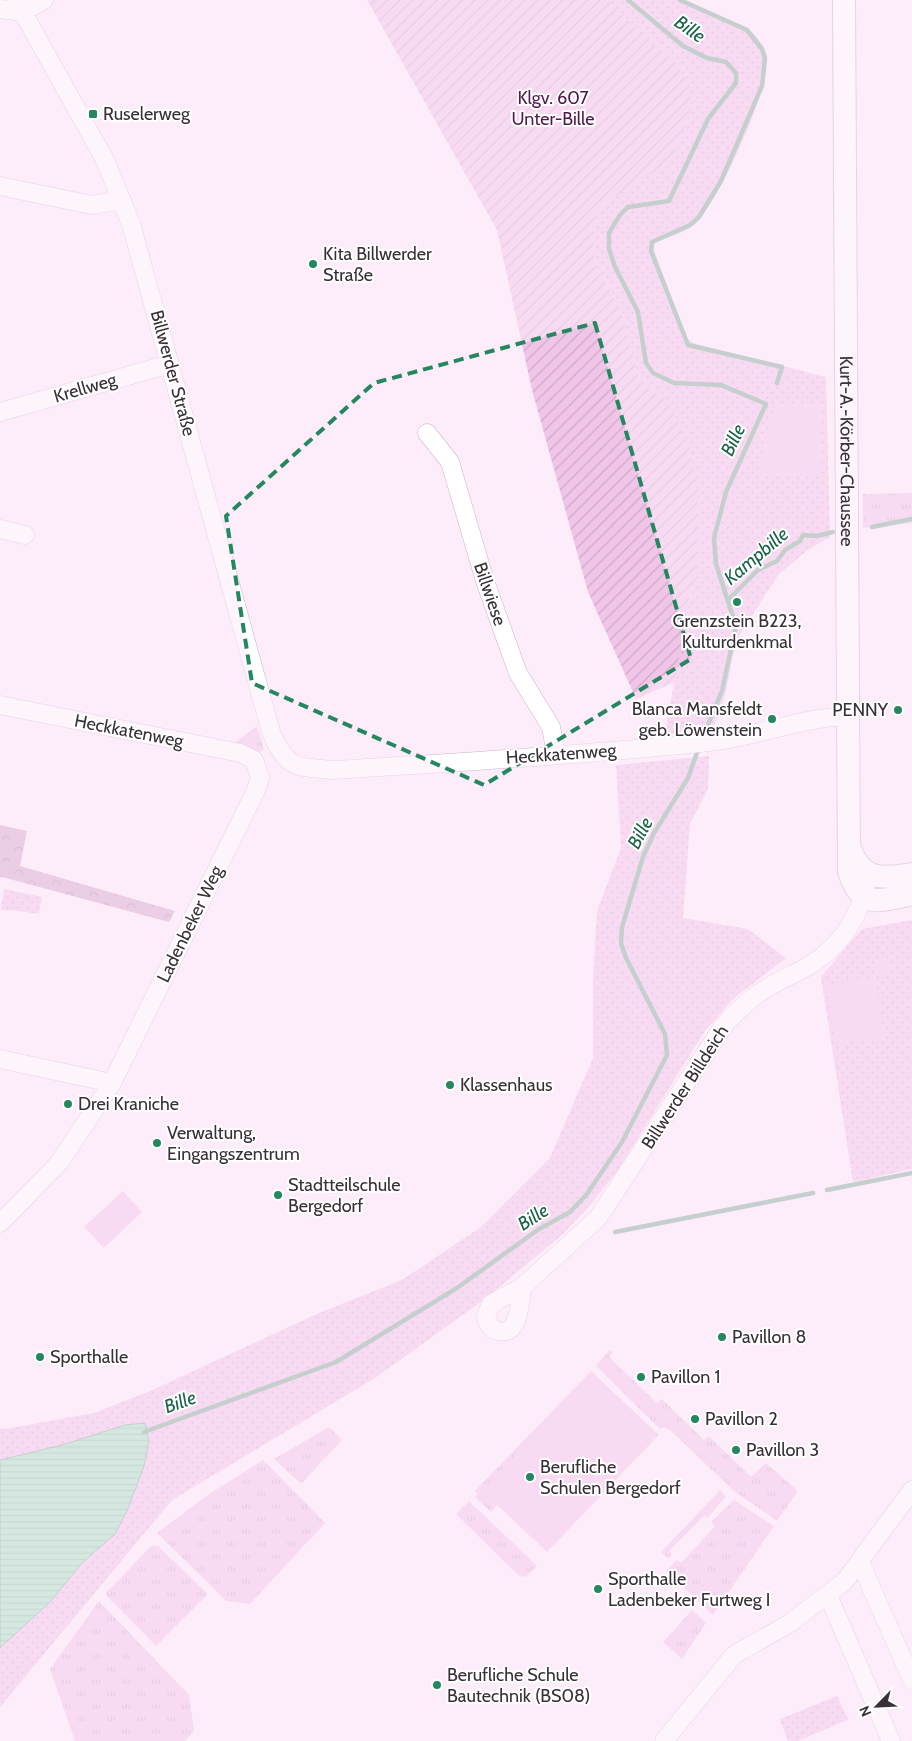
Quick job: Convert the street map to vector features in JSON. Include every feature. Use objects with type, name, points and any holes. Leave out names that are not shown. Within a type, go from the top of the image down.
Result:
[{"type":"main road","name":"Kurt-A.-Körber-Chaussee","points":[[844,0],[849,512],[847,840],[849,871],[852,883],[863,897]]},
{"type":"main road","points":[[847,840],[855,860],[868,874],[891,878],[912,874]]},
{"type":"main road","points":[[863,897],[875,901],[912,894]]},
{"type":"street","points":[[0,9],[44,0]]},
{"type":"street","name":"Billwerder Straße","points":[[19,6],[105,160],[122,200],[152,294],[272,732],[280,751]]},
{"type":"street","points":[[0,186],[92,205],[122,200]]},
{"type":"street","name":"Krellweg","points":[[0,412],[170,364]]},
{"type":"street","name":"Billwiese","points":[[427,433],[450,462],[484,580],[518,674],[551,727],[556,754]]},
{"type":"street","points":[[0,529],[25,535]]},
{"type":"street","name":"Heckkatenweg","points":[[0,705],[240,753],[252,758],[256,763]]},
{"type":"street","name":"Heckkatenweg","points":[[280,751],[287,760],[298,766],[334,770],[712,742],[818,720],[847,716]]},
{"type":"street","name":"Ladenbeker Weg","points":[[0,1223],[59,1162],[112,1083],[256,790],[260,777],[256,763]]},
{"type":"street","name":"Billwerder Billdeich","points":[[522,1287],[598,1218],[724,1025],[759,992],[805,968],[836,945],[851,926],[863,897],[868,874]]},
{"type":"street","points":[[0,1059],[112,1083]]},
{"type":"street","points":[[664,1741],[734,1655],[790,1623],[845,1581],[912,1490]]},
{"type":"street","points":[[860,1562],[912,1680]]},
{"type":"street","points":[[828,1595],[890,1741]]},
{"type":"highlighted area","points":[[595,323],[691,659],[484,785],[252,683],[226,516],[374,383]]},
{"type":"green space","name":"Klgv. 607 Unter-Bille","points":[[367,0],[607,0],[677,65],[689,84],[691,102],[688,120],[674,152],[661,168],[599,207],[591,228],[596,267],[619,305],[639,377],[646,386],[664,398],[670,406],[689,448],[697,484],[699,534],[697,577],[690,593],[675,682],[636,699],[588,592],[532,390],[497,230]]},
{"type":"green space","points":[[607,0],[685,0],[748,29],[762,45],[766,58],[760,94],[752,119],[729,171],[704,213],[691,228],[656,242],[653,247],[686,337],[693,343],[826,377],[830,537],[808,550],[778,575],[736,641],[725,696],[713,729],[665,734],[690,593],[697,577],[664,398],[646,386],[639,377],[619,305],[596,267],[591,228],[598,207],[661,168],[674,152],[688,120],[677,65]]},
{"type":"green space","points":[[776,404],[822,404],[821,477],[757,474]]},
{"type":"green space","points":[[912,493],[912,523],[863,528],[863,494]]},
{"type":"green space","points":[[257,726],[264,750],[257,754],[235,746],[235,743]]},
{"type":"green space","points":[[709,756],[708,789],[690,824],[683,918],[748,929],[786,958],[734,998],[705,1031],[616,1173],[563,1234],[485,1299],[375,1378],[172,1500],[0,1707],[0,1648],[51,1601],[83,1563],[115,1534],[138,1484],[149,1440],[125,1425],[62,1445],[0,1460],[0,1428],[5,1429],[94,1413],[148,1392],[319,1313],[402,1280],[481,1227],[550,1158],[593,1058],[593,980],[597,911],[621,848],[616,765]]},
{"type":"green space","points":[[0,825],[27,831],[20,866],[175,911],[169,922],[0,878]]},
{"type":"green space","points":[[4,889],[42,897],[39,914],[1,910]]},
{"type":"green space","points":[[912,920],[912,1169],[853,1182],[821,977],[862,929]]},
{"type":"green space","points":[[889,957],[891,972],[878,974],[875,960]]},
{"type":"green space","points":[[874,977],[884,1037],[836,1044],[826,985]]},
{"type":"green space","points":[[123,1191],[142,1212],[104,1248],[84,1227]]},
{"type":"green space","points":[[610,1350],[613,1352],[609,1357],[657,1403],[662,1399],[704,1440],[709,1436],[751,1477],[766,1463],[798,1491],[777,1521],[734,1491],[670,1430],[664,1427],[660,1429],[596,1366]]},
{"type":"green space","points":[[591,1371],[659,1435],[654,1440],[589,1379],[483,1491],[497,1505],[491,1512],[475,1497],[478,1494],[475,1491]]},
{"type":"green space","points":[[589,1378],[654,1440],[547,1552],[482,1491]]},
{"type":"green space","points":[[329,1427],[342,1440],[301,1484],[274,1459]]},
{"type":"green space","points":[[263,1460],[325,1523],[250,1604],[226,1601],[157,1533],[209,1494]]},
{"type":"green space","points":[[720,1490],[726,1497],[707,1518],[704,1516],[669,1551],[672,1554],[668,1558],[661,1552]]},
{"type":"green space","points":[[734,1500],[774,1526],[713,1615],[666,1571],[677,1560],[681,1563],[715,1526],[711,1522]]},
{"type":"green space","points":[[469,1501],[537,1566],[526,1577],[518,1575],[456,1514]]},
{"type":"green space","points":[[151,1546],[158,1546],[208,1594],[156,1646],[105,1594]]},
{"type":"green space","points":[[99,1601],[189,1695],[194,1731],[185,1741],[75,1741],[50,1669]]},
{"type":"green space","points":[[692,1610],[706,1623],[682,1659],[663,1642]]},
{"type":"green space","points":[[837,1696],[848,1719],[852,1718],[798,1741],[788,1741],[780,1719]]},
{"type":"shaded area","points":[[145,1423],[149,1441],[144,1466],[127,1511],[115,1534],[82,1563],[51,1601],[0,1648],[0,1460],[62,1445],[125,1425]]},
{"type":"waterway","name":"Bille","points":[[628,0],[683,46],[707,58],[726,62],[736,73],[736,83],[708,119],[669,201],[628,207],[620,215],[609,233],[609,249],[615,267],[638,312],[646,363],[653,373],[674,383],[721,385],[766,404],[726,492],[714,538],[716,564],[736,626],[722,691],[703,737]]},
{"type":"waterway","points":[[680,0],[747,30],[762,49],[765,58],[762,86],[721,181],[699,217],[690,225],[652,242],[651,251],[688,345],[782,367],[777,383]]},
{"type":"waterway","name":"Kampbille","points":[[872,527],[912,519]]},
{"type":"waterway","name":"Kampbille","points":[[728,600],[758,570],[777,561],[785,550],[800,541],[803,535],[817,536],[833,532]]},
{"type":"waterway","name":"Bille","points":[[144,1432],[336,1362],[457,1288],[539,1229],[570,1212],[587,1194],[622,1142],[667,1055],[665,1034],[626,958],[621,943],[622,927],[643,857],[654,833],[688,778],[699,747]]},
{"type":"waterway","points":[[827,1190],[912,1173]]},
{"type":"waterway","points":[[615,1232],[813,1193]]},
{"type":"place","name":"Ruselerweg","points":[[93,114]]},
{"type":"place","name":"Kita Billwerder Straße","points":[[313,264]]},
{"type":"place","name":"Grenzstein B223, Kulturdenkmal","points":[[737,602]]},
{"type":"place","name":"PENNY","points":[[898,710]]},
{"type":"place","name":"Blanca Mansfeldt geb. Löwenstein","points":[[772,719]]},
{"type":"place","name":"Klassenhaus","points":[[450,1085]]},
{"type":"place","name":"Drei Kraniche","points":[[68,1104]]},
{"type":"place","name":"Verwaltung, Eingangszentrum","points":[[157,1143]]},
{"type":"place","name":"Stadtteilschule Bergedorf","points":[[278,1195]]},
{"type":"place","name":"Pavillon 8","points":[[722,1337]]},
{"type":"place","name":"Sporthalle","points":[[40,1357]]},
{"type":"place","name":"Pavillon 1","points":[[641,1377]]},
{"type":"place","name":"Pavillon 2","points":[[695,1419]]},
{"type":"place","name":"Pavillon 3","points":[[736,1450]]},
{"type":"place","name":"Berufliche Schulen Bergedorf","points":[[530,1477]]},
{"type":"place","name":"Sporthalle Ladenbeker Furtweg I","points":[[598,1589]]},
{"type":"place","name":"Berufliche Schule Bautechnik (BS08)","points":[[437,1685]]}]
